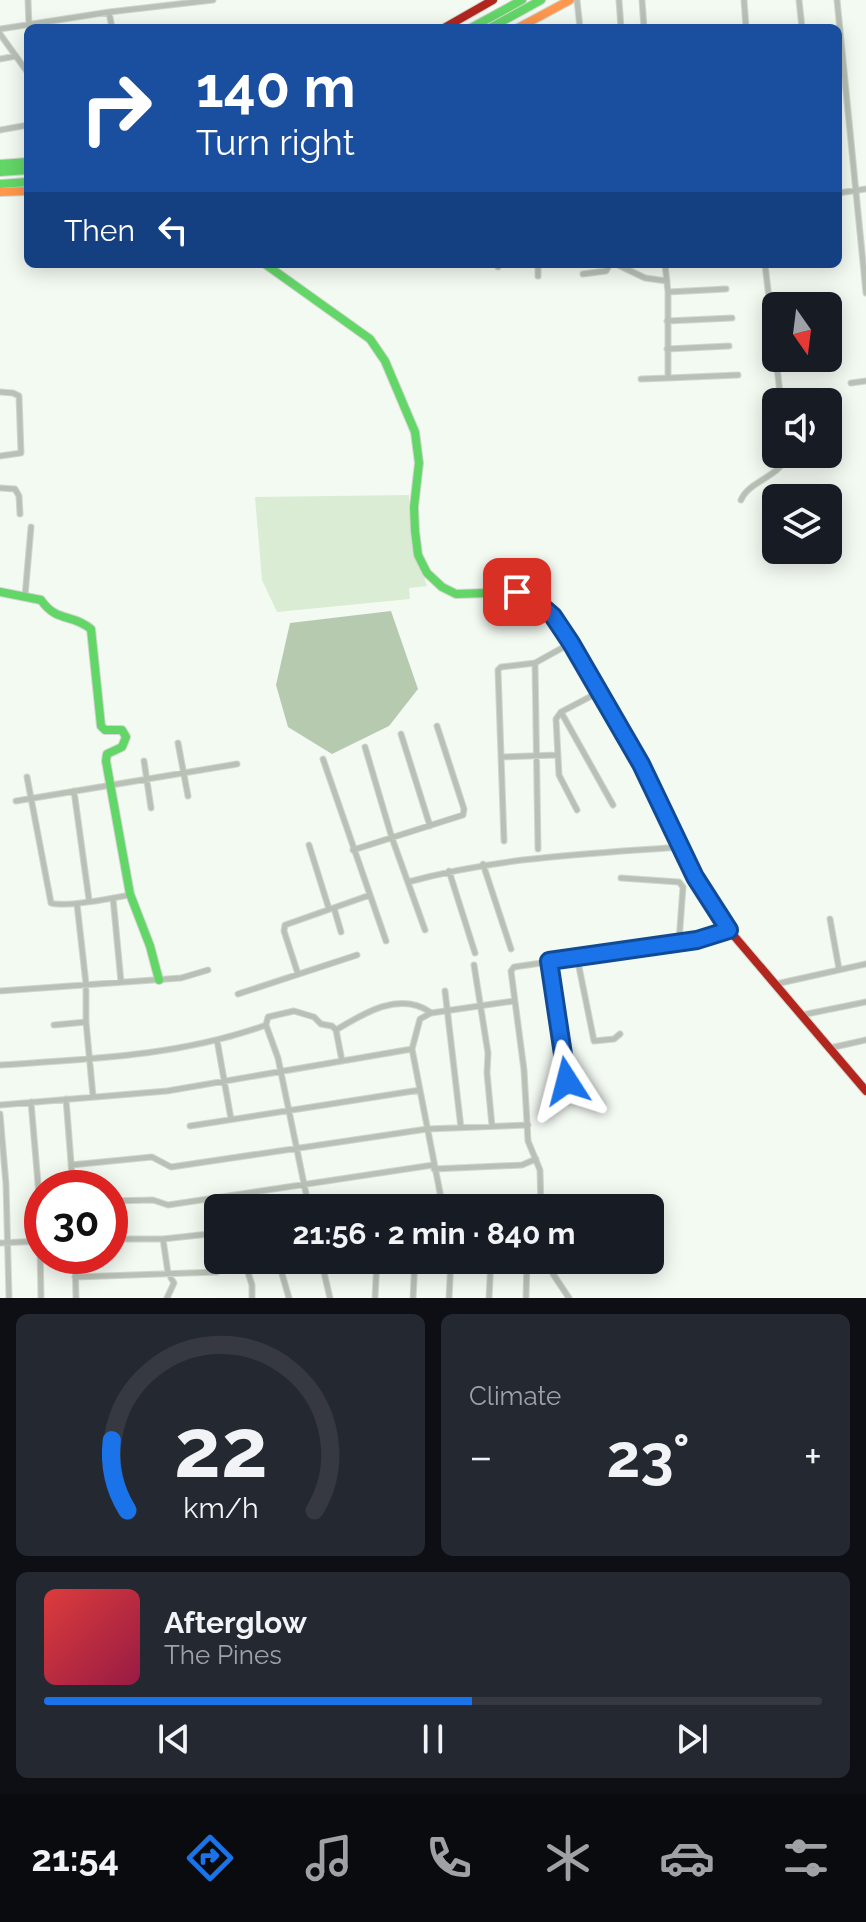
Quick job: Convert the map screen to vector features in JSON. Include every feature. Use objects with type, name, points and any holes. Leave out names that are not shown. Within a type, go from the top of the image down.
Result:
[{"type":"main road","points":[[451,24],[493,0]]},
{"type":"main road","points":[[478,24],[522,0]]},
{"type":"main road","points":[[497,24],[541,0]]},
{"type":"main road","points":[[525,24],[565,1]]},
{"type":"main road","points":[[0,164],[24,162]]},
{"type":"main road","points":[[0,172],[24,170]]},
{"type":"main road","points":[[0,184],[24,182]]},
{"type":"main road","points":[[0,192],[24,191]]},
{"type":"main road","points":[[272,268],[370,339],[385,361],[415,432],[419,463],[414,507],[415,531],[418,555],[427,573],[442,587],[456,594],[504,591],[528,596],[553,616],[601,691],[641,764],[680,847],[729,930],[862,1081],[866,1091]]},
{"type":"main road","points":[[0,592],[41,600],[50,613],[84,623],[91,629],[101,726],[105,730],[122,730],[126,737],[122,747],[106,757],[130,894],[159,980]]},
{"type":"street","points":[[28,0],[29,24]]},
{"type":"street","points":[[40,24],[109,12],[213,0]]},
{"type":"street","points":[[577,0],[580,24]]},
{"type":"street","points":[[619,0],[621,24]]},
{"type":"street","points":[[642,0],[644,24]]},
{"type":"street","points":[[744,0],[746,24]]},
{"type":"street","points":[[799,0],[802,24]]},
{"type":"street","points":[[837,0],[838,24]]},
{"type":"street","points":[[109,12],[111,24]]},
{"type":"street","points":[[24,27],[0,32],[24,67]]},
{"type":"street","points":[[0,59],[16,56]]},
{"type":"street","points":[[842,89],[866,293]]},
{"type":"street","points":[[0,130],[24,126]]},
{"type":"street","points":[[842,193],[866,189]]},
{"type":"street","points":[[538,268],[538,276]]},
{"type":"street","points":[[583,274],[606,271],[608,268]]},
{"type":"street","points":[[624,268],[645,278],[667,281]]},
{"type":"street","points":[[665,268],[668,378]]},
{"type":"street","points":[[765,268],[779,388]]},
{"type":"street","points":[[668,292],[726,289]]},
{"type":"street","points":[[667,321],[732,318]]},
{"type":"street","points":[[667,349],[729,346]]},
{"type":"street","points":[[641,379],[738,375]]},
{"type":"street","points":[[851,383],[866,381]]},
{"type":"street","points":[[0,392],[19,396],[21,453],[0,456]]},
{"type":"street","points":[[741,500],[747,490],[777,468]]},
{"type":"street","points":[[0,488],[17,491],[20,514]]},
{"type":"street","points":[[25,596],[31,527]]},
{"type":"street","points":[[504,841],[498,670],[535,663],[571,643]]},
{"type":"street","points":[[535,663],[538,849]]},
{"type":"street","points":[[577,810],[560,779],[556,719],[561,712],[601,691]]},
{"type":"street","points":[[561,712],[613,805]]},
{"type":"street","points":[[353,850],[463,815],[437,726]]},
{"type":"street","points":[[401,734],[430,826]]},
{"type":"street","points":[[178,743],[188,796]]},
{"type":"street","points":[[365,747],[392,838],[425,930]]},
{"type":"street","points":[[501,757],[557,755]]},
{"type":"street","points":[[323,759],[386,941]]},
{"type":"street","points":[[144,761],[151,808]]},
{"type":"street","points":[[16,801],[237,764]]},
{"type":"street","points":[[27,777],[51,903],[77,904],[130,894]]},
{"type":"street","points":[[74,791],[89,900]]},
{"type":"street","points":[[309,845],[341,932]]},
{"type":"street","points":[[408,882],[483,864],[680,847]]},
{"type":"street","points":[[483,864],[511,949]]},
{"type":"street","points":[[449,871],[475,953]]},
{"type":"street","points":[[621,878],[679,882],[683,887],[679,942]]},
{"type":"street","points":[[298,974],[283,928],[370,895]]},
{"type":"street","points":[[113,898],[121,982]]},
{"type":"street","points":[[77,904],[93,1096]]},
{"type":"street","points":[[830,919],[839,969]]},
{"type":"street","points":[[541,1194],[540,1170],[528,1141],[511,971],[514,967],[549,961],[706,938],[729,930]]},
{"type":"street","points":[[238,994],[357,955]]},
{"type":"street","points":[[577,957],[594,1041],[614,1039],[620,1034]]},
{"type":"street","points":[[549,961],[567,1081]]},
{"type":"street","points":[[776,984],[866,964]]},
{"type":"street","points":[[474,965],[488,1053],[492,1126]]},
{"type":"street","points":[[0,991],[181,978],[208,970]]},
{"type":"street","points":[[445,991],[461,1128]]},
{"type":"street","points":[[440,1194],[412,1049],[420,1019],[431,1013],[514,1001]]},
{"type":"street","points":[[336,1030],[385,1005],[407,1002],[431,1013]]},
{"type":"street","points":[[802,1015],[866,1002]]},
{"type":"street","points":[[306,1194],[280,1072],[266,1025],[268,1017],[294,1011],[332,1026],[336,1030],[342,1061]]},
{"type":"street","points":[[54,1025],[86,1022]]},
{"type":"street","points":[[0,1065],[144,1055],[217,1040],[266,1025]]},
{"type":"street","points":[[217,1040],[231,1119]]},
{"type":"street","points":[[830,1048],[866,1040]]},
{"type":"street","points":[[0,1105],[167,1091],[412,1049]]},
{"type":"street","points":[[190,1126],[420,1090]]},
{"type":"street","points":[[66,1099],[71,1170]]},
{"type":"street","points":[[31,1102],[36,1170]]},
{"type":"street","points":[[0,1114],[9,1298]]},
{"type":"street","points":[[71,1165],[152,1157],[171,1167],[427,1129],[528,1125]]},
{"type":"street","points":[[128,1201],[153,1200],[168,1205],[434,1167],[522,1165],[536,1159]]},
{"type":"street","points":[[128,1239],[204,1235]]},
{"type":"street","points":[[163,1239],[168,1273],[174,1283],[167,1298]]},
{"type":"street","points":[[0,1243],[24,1242]]},
{"type":"street","points":[[76,1298],[75,1277],[204,1272]]},
{"type":"street","points":[[41,1274],[41,1298]]},
{"type":"street","points":[[248,1274],[252,1298]]},
{"type":"street","points":[[282,1274],[289,1298]]},
{"type":"street","points":[[324,1274],[330,1298]]},
{"type":"street","points":[[375,1298],[376,1274]]},
{"type":"street","points":[[413,1298],[414,1274]]},
{"type":"street","points":[[449,1298],[450,1274]]},
{"type":"street","points":[[489,1298],[490,1274]]},
{"type":"street","points":[[526,1298],[527,1274]]},
{"type":"street","points":[[553,1274],[569,1298]]},
{"type":"shaded area","points":[[409,495],[411,538],[427,586],[409,588],[410,599],[277,612],[262,580],[255,497]]},
{"type":"shaded area","points":[[391,611],[418,689],[389,726],[332,754],[288,727],[276,685],[290,623]]},
{"type":"traffic: fast","points":[[478,24],[522,0]]},
{"type":"traffic: fast","points":[[497,24],[541,0]]},
{"type":"traffic: fast","points":[[0,164],[24,162]]},
{"type":"traffic: fast","points":[[0,172],[24,170]]},
{"type":"traffic: fast","points":[[0,184],[24,182]]},
{"type":"traffic: fast","points":[[271,268],[370,339],[385,361],[415,432],[419,463],[414,507],[415,531],[418,555],[427,573],[442,587],[456,594],[517,592],[538,603],[553,616],[601,691],[697,877]]},
{"type":"traffic: fast","points":[[0,592],[41,600],[53,612],[91,629],[101,726],[105,730],[122,730],[126,737],[122,747],[107,754],[106,761],[130,894],[159,980]]},
{"type":"traffic: slow","points":[[525,24],[570,0]]},
{"type":"traffic: slow","points":[[0,192],[24,191]]},
{"type":"traffic: jam","points":[[451,24],[493,0]]},
{"type":"traffic: jam","points":[[697,877],[729,930],[866,1091]]},
{"type":"route","points":[[517,592],[528,596],[553,616],[571,643],[641,764],[695,877],[729,930],[689,942],[549,961],[567,1081]]}]
